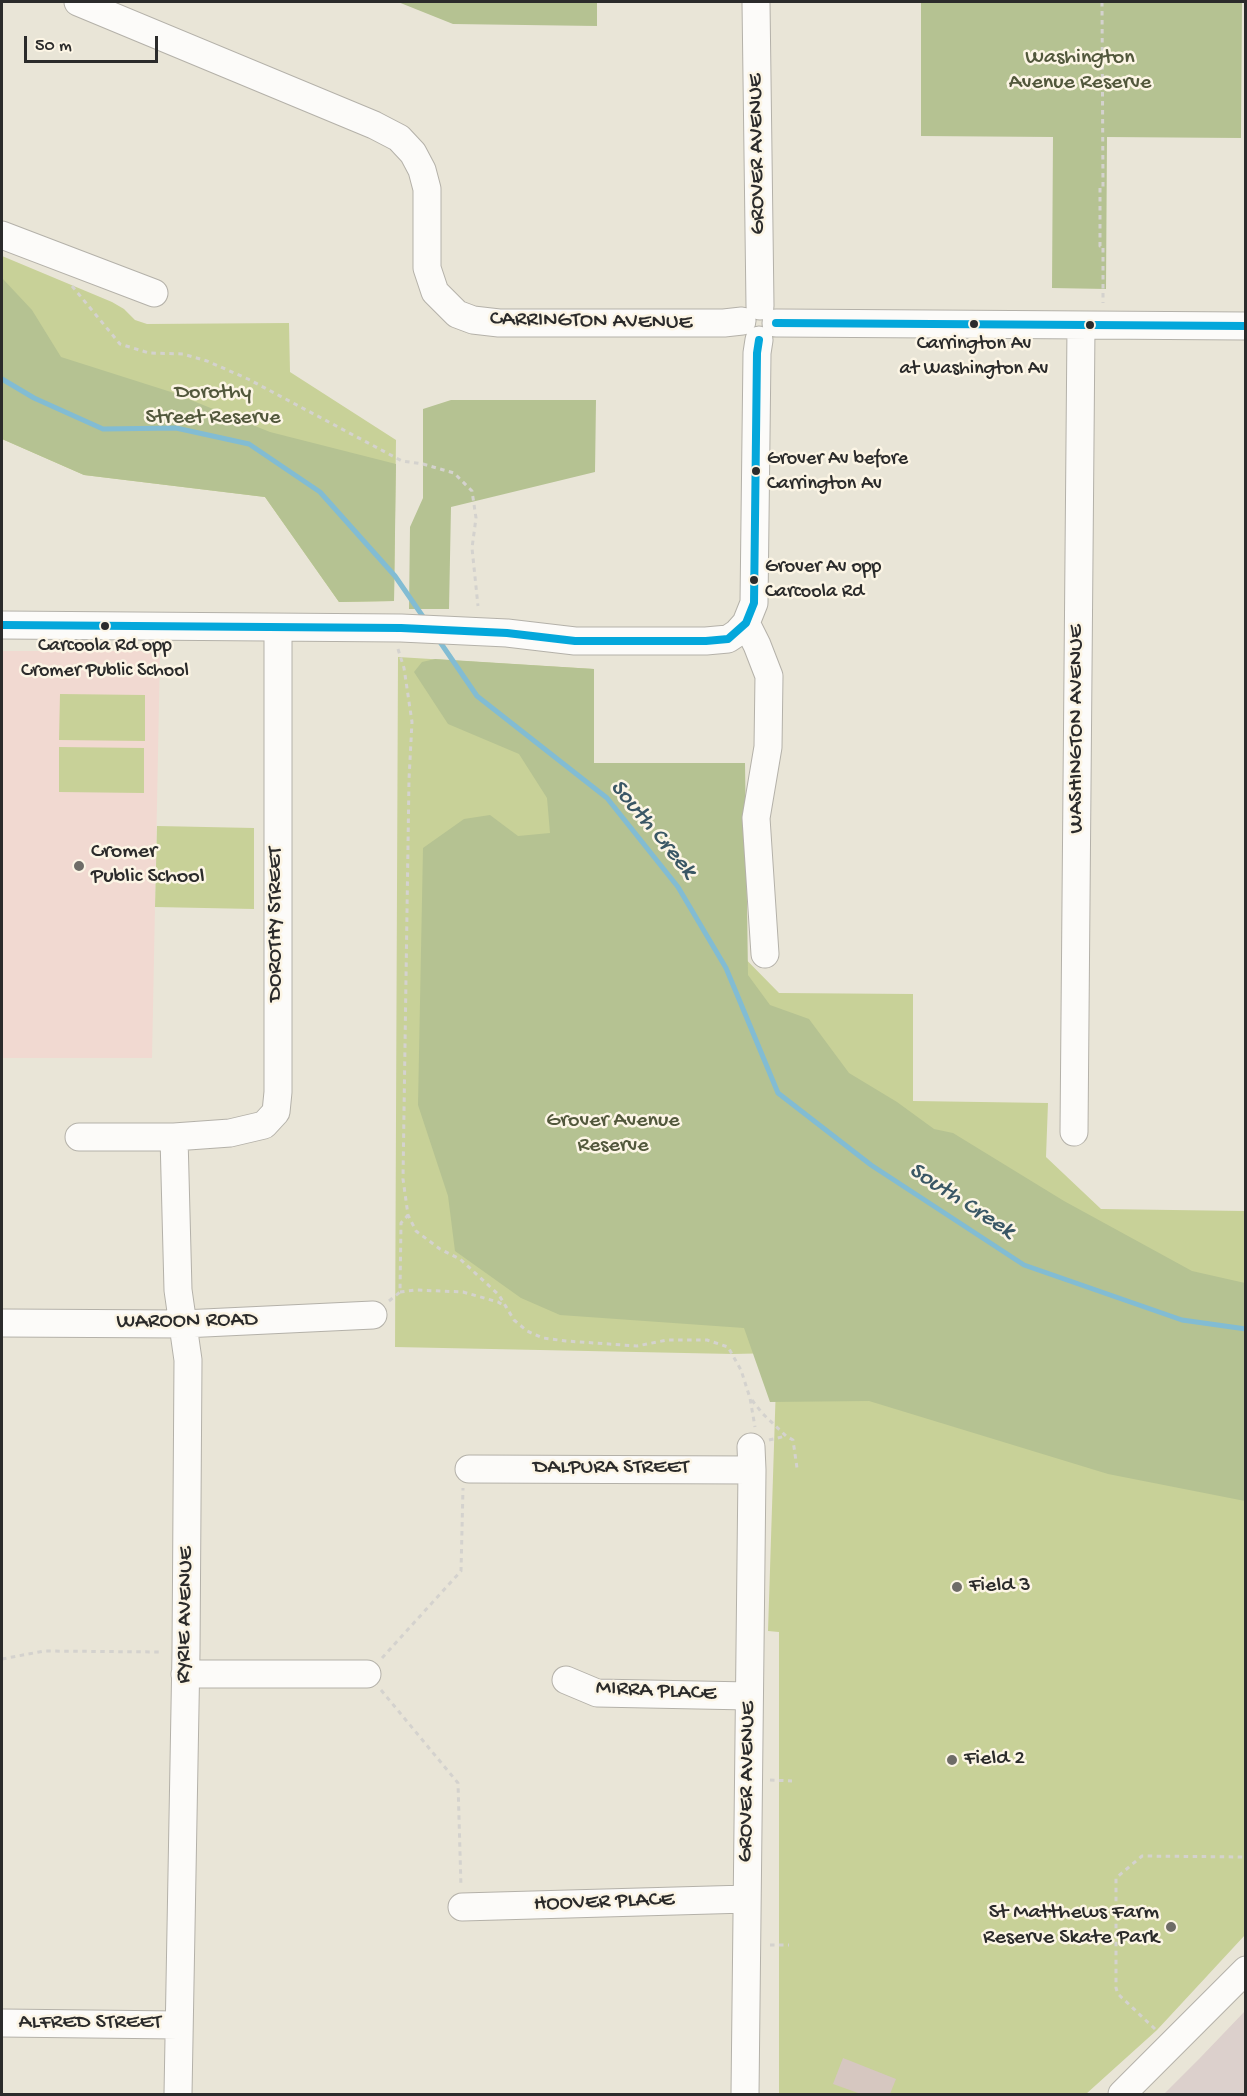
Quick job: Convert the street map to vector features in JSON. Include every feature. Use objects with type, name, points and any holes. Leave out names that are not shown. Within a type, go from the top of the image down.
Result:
[{"type":"street","name":"CARRINGTON AVENUE","points":[[78,2],[374,124],[399,138],[413,153],[422,170],[427,189],[427,268],[435,292],[457,314],[473,320],[1245,326]]},
{"type":"street","name":"GROVER AVENUE","points":[[746,623],[754,603],[759,323],[756,2]]},
{"type":"street","points":[[2,235],[154,293]]},
{"type":"street","name":"WASHINGTON AVENUE","points":[[1074,1132],[1081,326]]},
{"type":"street","points":[[2,625],[278,628],[400,636],[466,630],[575,641],[706,641],[728,639],[746,623],[758,645],[769,676],[768,747],[756,818],[765,954]]},
{"type":"street","name":"DOROTHY STREET","points":[[79,1137],[174,1137],[247,1130],[264,1125],[276,1112],[278,1092],[278,628]]},
{"type":"street","name":"RYRIE AVENUE","points":[[174,1137],[178,1290],[188,1360],[178,2094]]},
{"type":"street","name":"WAROON ROAD","points":[[2,1323],[183,1324],[373,1315]]},
{"type":"street","name":"GROVER AVENUE","points":[[746,2094],[752,1458]]},
{"type":"street","name":"DALPURA STREET","points":[[469,1469],[752,1458]]},
{"type":"street","points":[[185,1674],[367,1674]]},
{"type":"street","name":"MIRRA PLACE","points":[[566,1680],[597,1694],[749,1696]]},
{"type":"street","name":"HOOVER PLACE","points":[[462,1907],[747,1899]]},
{"type":"street","points":[[1122,2094],[1245,1970]]},
{"type":"street","name":"ALFRED STREET","points":[[2,2023],[178,2025]]},
{"type":"path","points":[[1101,2],[1102,310]]},
{"type":"path","points":[[72,285],[120,344],[148,353],[183,354],[207,361],[248,379],[402,461],[454,472],[472,491],[476,518],[472,548],[478,606]]},
{"type":"path","points":[[400,636],[399,653],[404,668],[412,722],[403,1179],[408,1215],[416,1231],[440,1250],[460,1259],[499,1295],[514,1320],[527,1331],[543,1338],[638,1346],[667,1340],[707,1340],[728,1347],[741,1370],[750,1398],[756,1434],[752,1458]]},
{"type":"path","points":[[400,1292],[401,1223],[408,1215]]},
{"type":"path","points":[[373,1315],[400,1292],[415,1290],[463,1292],[498,1302],[509,1309]]},
{"type":"path","points":[[750,1398],[762,1413],[793,1440],[797,1468]]},
{"type":"path","points":[[462,1907],[458,1782],[367,1674],[460,1571],[462,1492],[469,1469]]},
{"type":"path","points":[[2,1659],[44,1651],[160,1652]]},
{"type":"path","points":[[764,1780],[792,1781]]},
{"type":"path","points":[[1157,2030],[1118,1994],[1116,1988],[1116,1878],[1137,1858],[1145,1856],[1245,1857]]},
{"type":"path","points":[[761,1945],[789,1945]]},
{"type":"shaded area","name":"Cromer Public School","points":[[2,651],[160,651],[152,1058],[2,1058]]},
{"type":"shaded area","points":[[1245,2011],[1245,2094],[1164,2094],[1199,2059]]},
{"type":"green space","points":[[398,2],[597,2],[597,26],[453,24]]},
{"type":"green space","name":"Washington Avenue Reserve","points":[[921,2],[1242,2],[1241,138],[1107,137],[1106,289],[1052,288],[1053,137],[921,136]]},
{"type":"green space","name":"Dorothy Street Reserve","points":[[2,256],[112,302],[124,309],[135,320],[147,324],[289,323],[290,372],[396,440],[394,601],[339,602],[265,497],[84,475],[2,439]]},
{"type":"green space","name":"Dorothy Street Reserve","points":[[2,278],[32,310],[61,357],[171,392],[270,432],[396,464],[394,601],[339,602],[265,497],[84,475],[2,439]]},
{"type":"green space","points":[[451,400],[596,400],[595,472],[451,507],[449,609],[409,609],[410,527],[423,498],[423,409]]},
{"type":"green space","points":[[398,657],[594,669],[594,763],[728,764],[726,939],[779,993],[913,994],[913,1101],[1048,1103],[1046,1157],[1101,1209],[1245,1211],[1245,1935],[1157,2030],[1086,2094],[779,2094],[779,1632],[768,1631],[777,1353],[395,1347]]},
{"type":"green space","name":"Grover Avenue Reserve","points":[[435,659],[594,669],[594,763],[745,763],[748,975],[770,1005],[809,1019],[849,1073],[897,1102],[934,1129],[953,1133],[1064,1201],[1192,1271],[1245,1283],[1245,1501],[1108,1474],[869,1401],[770,1402],[744,1328],[560,1315],[521,1298],[455,1251],[448,1196],[418,1105],[423,848],[464,819],[490,815],[518,836],[550,833],[547,798],[519,754],[448,724],[414,672],[422,662]]},
{"type":"green space","points":[[60,694],[145,695],[145,741],[59,740]]},
{"type":"green space","points":[[59,747],[144,748],[144,793],[59,792]]},
{"type":"green space","points":[[157,826],[254,828],[254,909],[155,907]]},
{"type":"building","points":[[843,2058],[896,2079],[890,2094],[861,2094],[833,2084]]},
{"type":"waterway","name":"South Creek","points":[[2,379],[34,398],[103,429],[176,428],[249,444],[320,492],[395,576],[426,621]]},
{"type":"waterway","name":"South Creek","points":[[438,639],[477,696],[607,798],[678,887],[726,968],[778,1093],[871,1165],[1024,1265],[1182,1320],[1246,1329]]},
{"type":"transit line","points":[[776,323],[1246,326]]},
{"type":"transit line","points":[[2,625],[401,628],[507,633],[575,641],[728,639],[746,623],[754,603],[759,340]]},
{"type":"place","name":"Carrington Av at Washington Av","points":[[974,324]]},
{"type":"place","name":"Grover Av before Carrington Av","points":[[756,471]]},
{"type":"place","name":"Grover Av opp Carcoola Rd","points":[[754,580]]},
{"type":"place","name":"Carcoola Rd opp Cromer Public School","points":[[105,626]]},
{"type":"place","name":"Cromer Public School","points":[[79,866]]},
{"type":"place","name":"Field 3","points":[[957,1587]]},
{"type":"place","name":"Field 2","points":[[952,1760]]},
{"type":"place","name":"St Matthews Farm Reserve Skate Park","points":[[1171,1927]]}]
